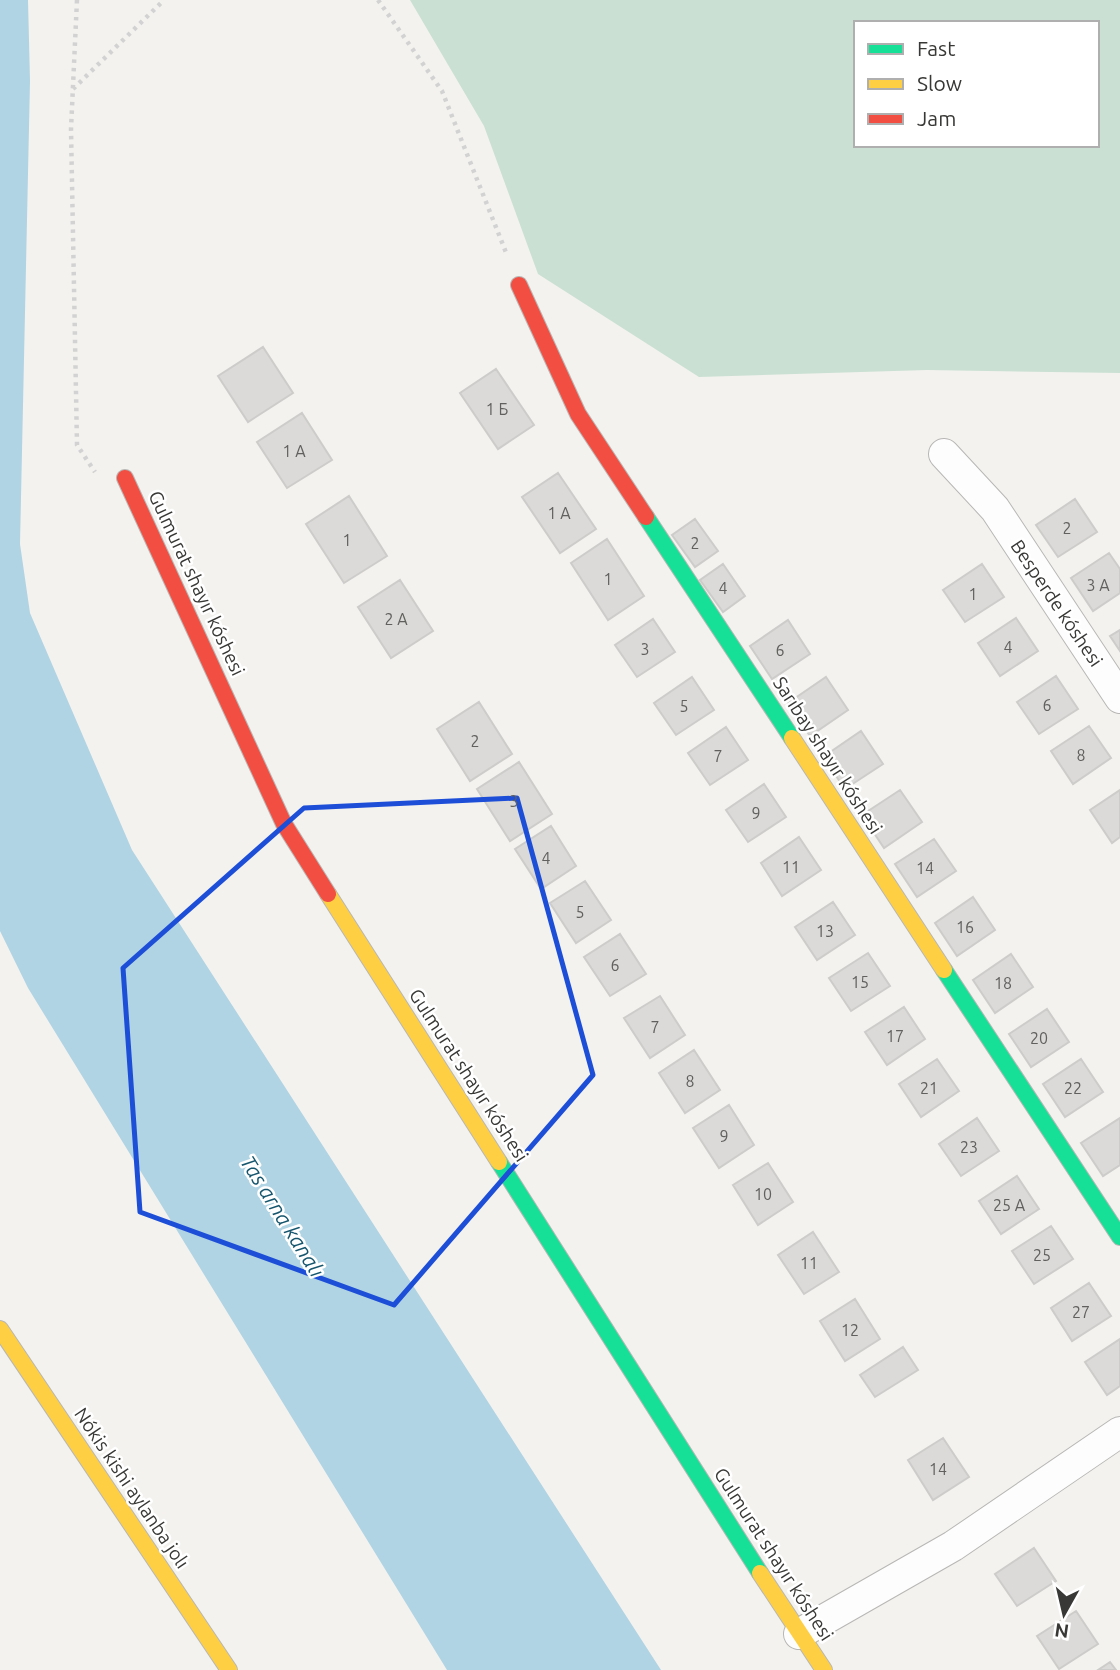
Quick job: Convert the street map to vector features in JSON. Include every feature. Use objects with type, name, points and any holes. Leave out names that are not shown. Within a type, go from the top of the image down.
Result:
[{"type":"street","name":"Sarıbay shayır kóshesi","points":[[519,285],[578,414],[1120,1237]]},
{"type":"street","name":"Besperde kóshesi","points":[[944,454],[995,509],[1120,698]]},
{"type":"street","name":"Gulmurat shayır kóshesi","points":[[125,478],[284,824],[824,1670]]},
{"type":"street","name":"Nókis kishi aylanba jolı","points":[[0,1329],[229,1670]]},
{"type":"street","points":[[799,1634],[953,1546],[1120,1432]]},
{"type":"path","points":[[77,0],[71,129],[76,444],[94,472],[125,478]]},
{"type":"path","points":[[73,89],[164,0]]},
{"type":"path","points":[[377,0],[442,91],[519,285]]},
{"type":"highlighted area","points":[[517,798],[593,1075],[394,1305],[140,1212],[123,968],[304,808]]},
{"type":"green space","points":[[410,0],[1120,0],[1120,373],[927,370],[699,377],[538,274],[484,126]]},
{"type":"water","name":"Tas arna kanalı","points":[[0,0],[28,0],[30,81],[20,544],[30,613],[132,850],[661,1670],[447,1670],[28,988],[0,931]]},
{"type":"building","points":[[263,347],[293,393],[248,422],[218,376]]},
{"type":"building","points":[[496,369],[534,425],[498,449],[460,393]]},
{"type":"building","points":[[302,413],[332,460],[287,488],[257,442]]},
{"type":"building","points":[[558,473],[596,529],[560,553],[522,497]]},
{"type":"building","points":[[349,496],[387,556],[344,583],[306,524]]},
{"type":"building","points":[[1075,499],[1097,532],[1058,557],[1036,525]]},
{"type":"building","points":[[695,519],[718,551],[695,567],[672,535]]},
{"type":"building","points":[[607,539],[644,596],[608,620],[571,563]]},
{"type":"building","points":[[1109,553],[1120,569],[1120,593],[1093,611],[1071,578]]},
{"type":"building","points":[[723,564],[745,596],[723,612],[700,580]]},
{"type":"building","points":[[982,564],[1004,597],[965,622],[943,590]]},
{"type":"building","points":[[400,580],[433,631],[391,658],[358,607]]},
{"type":"building","points":[[1016,618],[1038,651],[1000,676],[978,643]]},
{"type":"building","points":[[653,619],[675,652],[637,677],[615,645]]},
{"type":"building","points":[[788,620],[810,654],[772,679],[750,646]]},
{"type":"building","points":[[1120,630],[1120,651],[1110,636]]},
{"type":"building","points":[[1056,676],[1078,709],[1039,734],[1017,702]]},
{"type":"building","points":[[692,677],[714,710],[676,735],[654,703]]},
{"type":"building","points":[[826,677],[848,710],[810,736],[788,703]]},
{"type":"building","points":[[479,702],[512,754],[470,781],[437,729]]},
{"type":"building","points":[[1089,726],[1111,758],[1073,784],[1051,751]]},
{"type":"building","points":[[726,727],[748,760],[710,785],[688,753]]},
{"type":"building","points":[[861,731],[883,764],[845,789],[823,757]]},
{"type":"building","points":[[519,762],[552,814],[510,841],[477,789]]},
{"type":"building","points":[[764,784],[786,817],[748,842],[726,810]]},
{"type":"building","points":[[900,790],[922,822],[884,848],[862,815]]},
{"type":"building","points":[[1120,790],[1120,837],[1112,843],[1090,810]]},
{"type":"building","points":[[551,826],[576,866],[541,889],[515,849]]},
{"type":"building","points":[[799,837],[821,870],[782,896],[761,863]]},
{"type":"building","points":[[934,839],[956,871],[917,897],[895,864]]},
{"type":"building","points":[[585,881],[611,920],[576,943],[550,903]]},
{"type":"building","points":[[973,897],[995,930],[957,956],[935,923]]},
{"type":"building","points":[[833,902],[855,935],[817,960],[795,927]]},
{"type":"building","points":[[620,934],[646,974],[610,996],[584,957]]},
{"type":"building","points":[[868,953],[890,986],[851,1011],[829,978]]},
{"type":"building","points":[[1011,954],[1033,987],[995,1013],[973,980]]},
{"type":"building","points":[[660,996],[685,1035],[650,1058],[624,1018]]},
{"type":"building","points":[[904,1007],[925,1039],[887,1065],[865,1032]]},
{"type":"building","points":[[1047,1009],[1069,1042],[1031,1067],[1009,1034]]},
{"type":"building","points":[[694,1050],[720,1090],[685,1113],[659,1073]]},
{"type":"building","points":[[937,1059],[959,1091],[921,1117],[899,1084]]},
{"type":"building","points":[[1081,1059],[1103,1092],[1065,1117],[1043,1084]]},
{"type":"building","points":[[729,1105],[754,1145],[719,1168],[693,1128]]},
{"type":"building","points":[[977,1118],[999,1151],[961,1176],[939,1144]]},
{"type":"building","points":[[1120,1118],[1120,1165],[1103,1176],[1081,1143]]},
{"type":"building","points":[[768,1163],[793,1202],[758,1225],[733,1185]]},
{"type":"building","points":[[1017,1176],[1039,1209],[1001,1234],[979,1201]]},
{"type":"building","points":[[1051,1226],[1073,1259],[1034,1284],[1012,1251]]},
{"type":"building","points":[[813,1232],[839,1272],[804,1294],[778,1255]]},
{"type":"building","points":[[1089,1283],[1111,1316],[1072,1341],[1051,1308]]},
{"type":"building","points":[[855,1299],[880,1339],[845,1361],[820,1321]]},
{"type":"building","points":[[1120,1339],[1120,1386],[1107,1395],[1085,1362]]},
{"type":"building","points":[[903,1347],[918,1370],[875,1397],[860,1375]]},
{"type":"building","points":[[943,1438],[969,1477],[933,1500],[908,1460]]},
{"type":"building","points":[[1034,1548],[1056,1581],[1017,1606],[995,1574]]},
{"type":"building","points":[[1076,1611],[1098,1644],[1059,1669],[1037,1636]]},
{"type":"building","points":[[1110,1662],[1116,1670],[1098,1670]]},
{"type":"traffic: fast","points":[[646,517],[792,738]]},
{"type":"traffic: fast","points":[[944,970],[1120,1237]]},
{"type":"traffic: fast","points":[[499,1162],[760,1573]]},
{"type":"traffic: slow","points":[[792,738],[944,970]]},
{"type":"traffic: slow","points":[[328,894],[499,1162]]},
{"type":"traffic: slow","points":[[0,1329],[229,1670]]},
{"type":"traffic: slow","points":[[760,1573],[824,1670]]},
{"type":"traffic: jam","points":[[519,285],[578,414],[646,517]]},
{"type":"traffic: jam","points":[[125,478],[284,824],[328,894]]}]
